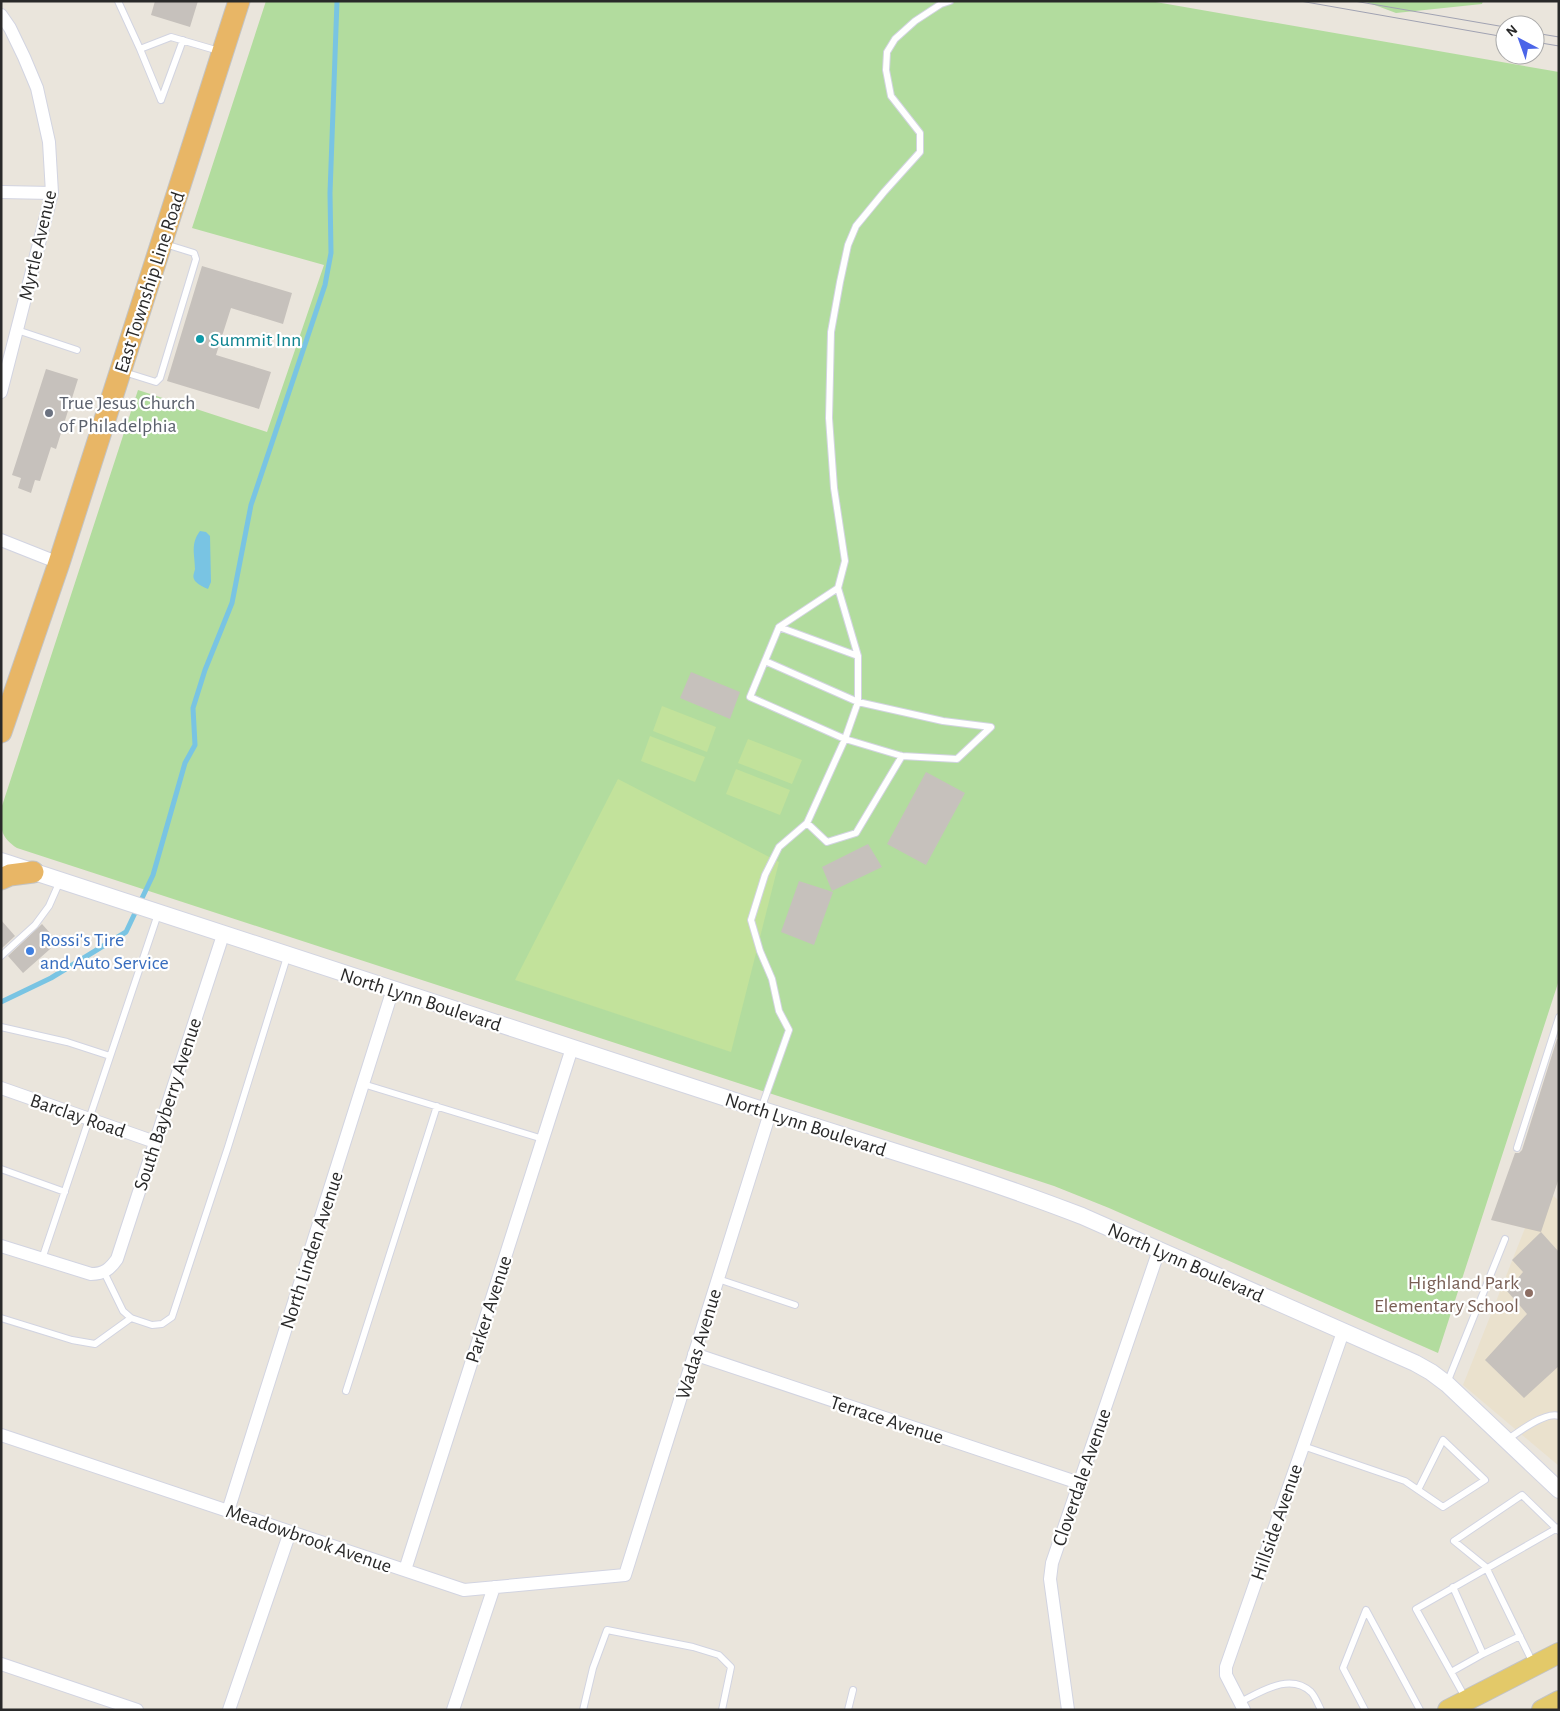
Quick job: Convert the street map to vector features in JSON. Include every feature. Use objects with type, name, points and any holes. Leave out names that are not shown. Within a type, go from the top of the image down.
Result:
[{"type":"highway","name":"East Township Line Road","points":[[1,732],[59,563],[239,1]]},
{"type":"highway","points":[[1,879],[10,875],[33,872]]},
{"type":"main road","points":[[1448,1710],[1559,1653]]},
{"type":"main road","points":[[1542,1710],[1559,1701]]},
{"type":"street","name":"Myrtle Avenue","points":[[1,15],[10,28],[37,88],[49,142],[52,193],[1,392]]},
{"type":"street","points":[[1,192],[52,193]]},
{"type":"street","points":[[1,540],[59,563]]},
{"type":"street","name":"North Lynn Boulevard","points":[[1,861],[765,1111],[1027,1194],[1082,1216],[1415,1363],[1431,1372],[1559,1490]]},
{"type":"street","name":"South Bayberry Avenue","points":[[105,1271],[117,1259],[223,935]]},
{"type":"street","name":"North Linden Avenue","points":[[228,1511],[393,989]]},
{"type":"street","name":"Parker Avenue","points":[[404,1570],[572,1048]]},
{"type":"street","name":"Barclay Road","points":[[1,1088],[155,1142]]},
{"type":"street","name":"Wadas Avenue","points":[[625,1575],[718,1279],[765,1111]]},
{"type":"street","points":[[1,1246],[91,1274],[99,1274],[105,1271]]},
{"type":"street","name":"Cloverdale Avenue","points":[[1068,1710],[1050,1579],[1052,1562],[1159,1250]]},
{"type":"street","name":"Hillside Avenue","points":[[1242,1706],[1226,1675],[1226,1667],[1342,1332]]},
{"type":"street","name":"Terrace Avenue","points":[[694,1354],[1079,1483]]},
{"type":"street","name":"Meadowbrook Avenue","points":[[1,1435],[464,1590],[625,1575]]},
{"type":"street","points":[[230,1710],[290,1532]]},
{"type":"street","points":[[453,1710],[494,1587]]},
{"type":"street","points":[[1,1664],[137,1710]]},
{"type":"lane","points":[[118,1],[161,100],[183,40]]},
{"type":"lane","points":[[765,1111],[790,1030],[779,1011],[772,979],[750,920],[764,875],[778,847],[807,823],[845,739],[858,702],[858,656],[838,588],[845,561],[834,488],[829,418],[831,332],[848,245],[856,226],[920,152],[920,133],[891,96],[886,70],[887,52],[895,39],[915,21],[941,4],[950,1]]},
{"type":"lane","points":[[140,50],[171,37],[223,52]]},
{"type":"lane","points":[[121,371],[156,382],[160,378],[196,259],[194,253],[162,243]]},
{"type":"lane","points":[[17,330],[77,350]]},
{"type":"lane","points":[[765,661],[858,702],[943,721],[991,727],[957,759],[902,756],[845,739],[750,697],[779,627],[838,588]]},
{"type":"lane","points":[[779,627],[858,656]]},
{"type":"lane","points":[[807,823],[827,842],[856,833],[902,756]]},
{"type":"lane","points":[[1,956],[35,925],[50,906],[60,880]]},
{"type":"lane","points":[[42,1259],[110,1056],[152,911]]},
{"type":"lane","points":[[105,1271],[123,1312],[131,1318],[152,1325],[162,1324],[172,1317],[262,1042],[288,956]]},
{"type":"lane","points":[[1517,1148],[1559,1017]]},
{"type":"lane","points":[[1,1027],[67,1042],[110,1056]]},
{"type":"lane","points":[[363,1084],[543,1138]]},
{"type":"lane","points":[[346,1391],[437,1106]]},
{"type":"lane","points":[[1,1169],[65,1192]]},
{"type":"lane","points":[[1446,1384],[1505,1239]]},
{"type":"lane","points":[[718,1279],[795,1305]]},
{"type":"lane","points":[[1,1318],[72,1340],[95,1344],[131,1318]]},
{"type":"lane","points":[[1506,1440],[1538,1420],[1555,1414],[1559,1416]]},
{"type":"lane","points":[[1303,1446],[1405,1482],[1442,1508],[1485,1480],[1443,1440],[1418,1490]]},
{"type":"lane","points":[[1466,1700],[1416,1609],[1486,1567],[1558,1529],[1522,1496],[1454,1541],[1486,1567],[1534,1665]]},
{"type":"lane","points":[[1453,1587],[1483,1654]]},
{"type":"lane","points":[[1365,1710],[1343,1668],[1366,1610],[1420,1710]]},
{"type":"lane","points":[[583,1710],[594,1668],[607,1630],[693,1647],[719,1655],[731,1667],[722,1710]]},
{"type":"lane","points":[[1451,1672],[1520,1636]]},
{"type":"lane","points":[[1242,1706],[1278,1684],[1292,1683],[1304,1687],[1312,1693],[1321,1710]]},
{"type":"lane","points":[[848,1710],[853,1690]]},
{"type":"shaded area","name":"Highland Park Elementary School","points":[[1542,1185],[1559,1201],[1559,1466],[1463,1385]]},
{"type":"green space","points":[[266,1],[1150,1],[1495,61],[1495,65],[1519,65],[1559,72],[1559,980],[1438,1353],[1109,1208],[1054,1186],[17,848],[7,840],[2,827],[1,809],[138,390],[267,432],[324,265],[192,228]]},
{"type":"green space","points":[[1364,1],[1483,1],[1482,4],[1396,13]]},
{"type":"green space","points":[[662,706],[716,727],[707,752],[653,731]]},
{"type":"green space","points":[[650,736],[705,757],[695,782],[641,761]]},
{"type":"green space","points":[[748,739],[802,760],[792,784],[738,763]]},
{"type":"green space","points":[[736,769],[790,790],[780,815],[726,794]]},
{"type":"green space","points":[[618,779],[779,862],[731,1052],[515,980]]},
{"type":"water","points":[[200,531],[206,532],[210,536],[211,582],[208,589],[198,584],[193,575],[195,569],[194,545]]},
{"type":"building","points":[[155,1],[198,1],[190,27],[151,15]]},
{"type":"building","name":"Summit Inn","points":[[202,266],[292,293],[283,324],[231,308],[216,355],[271,372],[259,409],[167,381]]},
{"type":"building","name":"True Jesus Church of Philadelphia","points":[[46,369],[78,379],[56,449],[51,447],[40,481],[35,480],[31,493],[18,488],[21,478],[12,475]]},
{"type":"building","points":[[691,672],[740,692],[730,719],[680,698]]},
{"type":"building","points":[[926,772],[965,793],[926,865],[887,844]]},
{"type":"building","points":[[868,844],[882,867],[832,891],[822,867]]},
{"type":"building","points":[[799,881],[833,892],[814,945],[781,932]]},
{"type":"building","points":[[1,920],[15,936],[1,949]]},
{"type":"building","name":"Rossi's Tire and Auto Service","points":[[42,924],[58,942],[23,973],[8,956]]},
{"type":"building","points":[[1557,1039],[1559,1040],[1559,1178],[1541,1232],[1491,1220],[1515,1153],[1519,1153],[1522,1150]]},
{"type":"building","name":"Highland Park Elementary School","points":[[1541,1232],[1559,1252],[1559,1366],[1524,1398],[1485,1360],[1527,1314],[1507,1291],[1523,1272],[1512,1260]]},
{"type":"waterway","points":[[1,1002],[51,978],[126,932],[153,875],[185,763],[195,745],[193,708],[205,670],[232,603],[251,505],[325,285],[331,253],[330,193],[337,1]]},
{"type":"tram line","points":[[1300,1],[1495,35]]},
{"type":"tram line","points":[[1354,1],[1495,25]]},
{"type":"tram line","points":[[1545,35],[1559,37]]},
{"type":"tram line","points":[[1545,44],[1559,46]]},
{"type":"place","name":"Summit Inn","points":[[200,339]]},
{"type":"place","name":"True Jesus Church of Philadelphia","points":[[49,413]]},
{"type":"place","name":"Rossi's Tire and Auto Service","points":[[30,951]]},
{"type":"place","name":"Highland Park Elementary School","points":[[1529,1293]]}]
